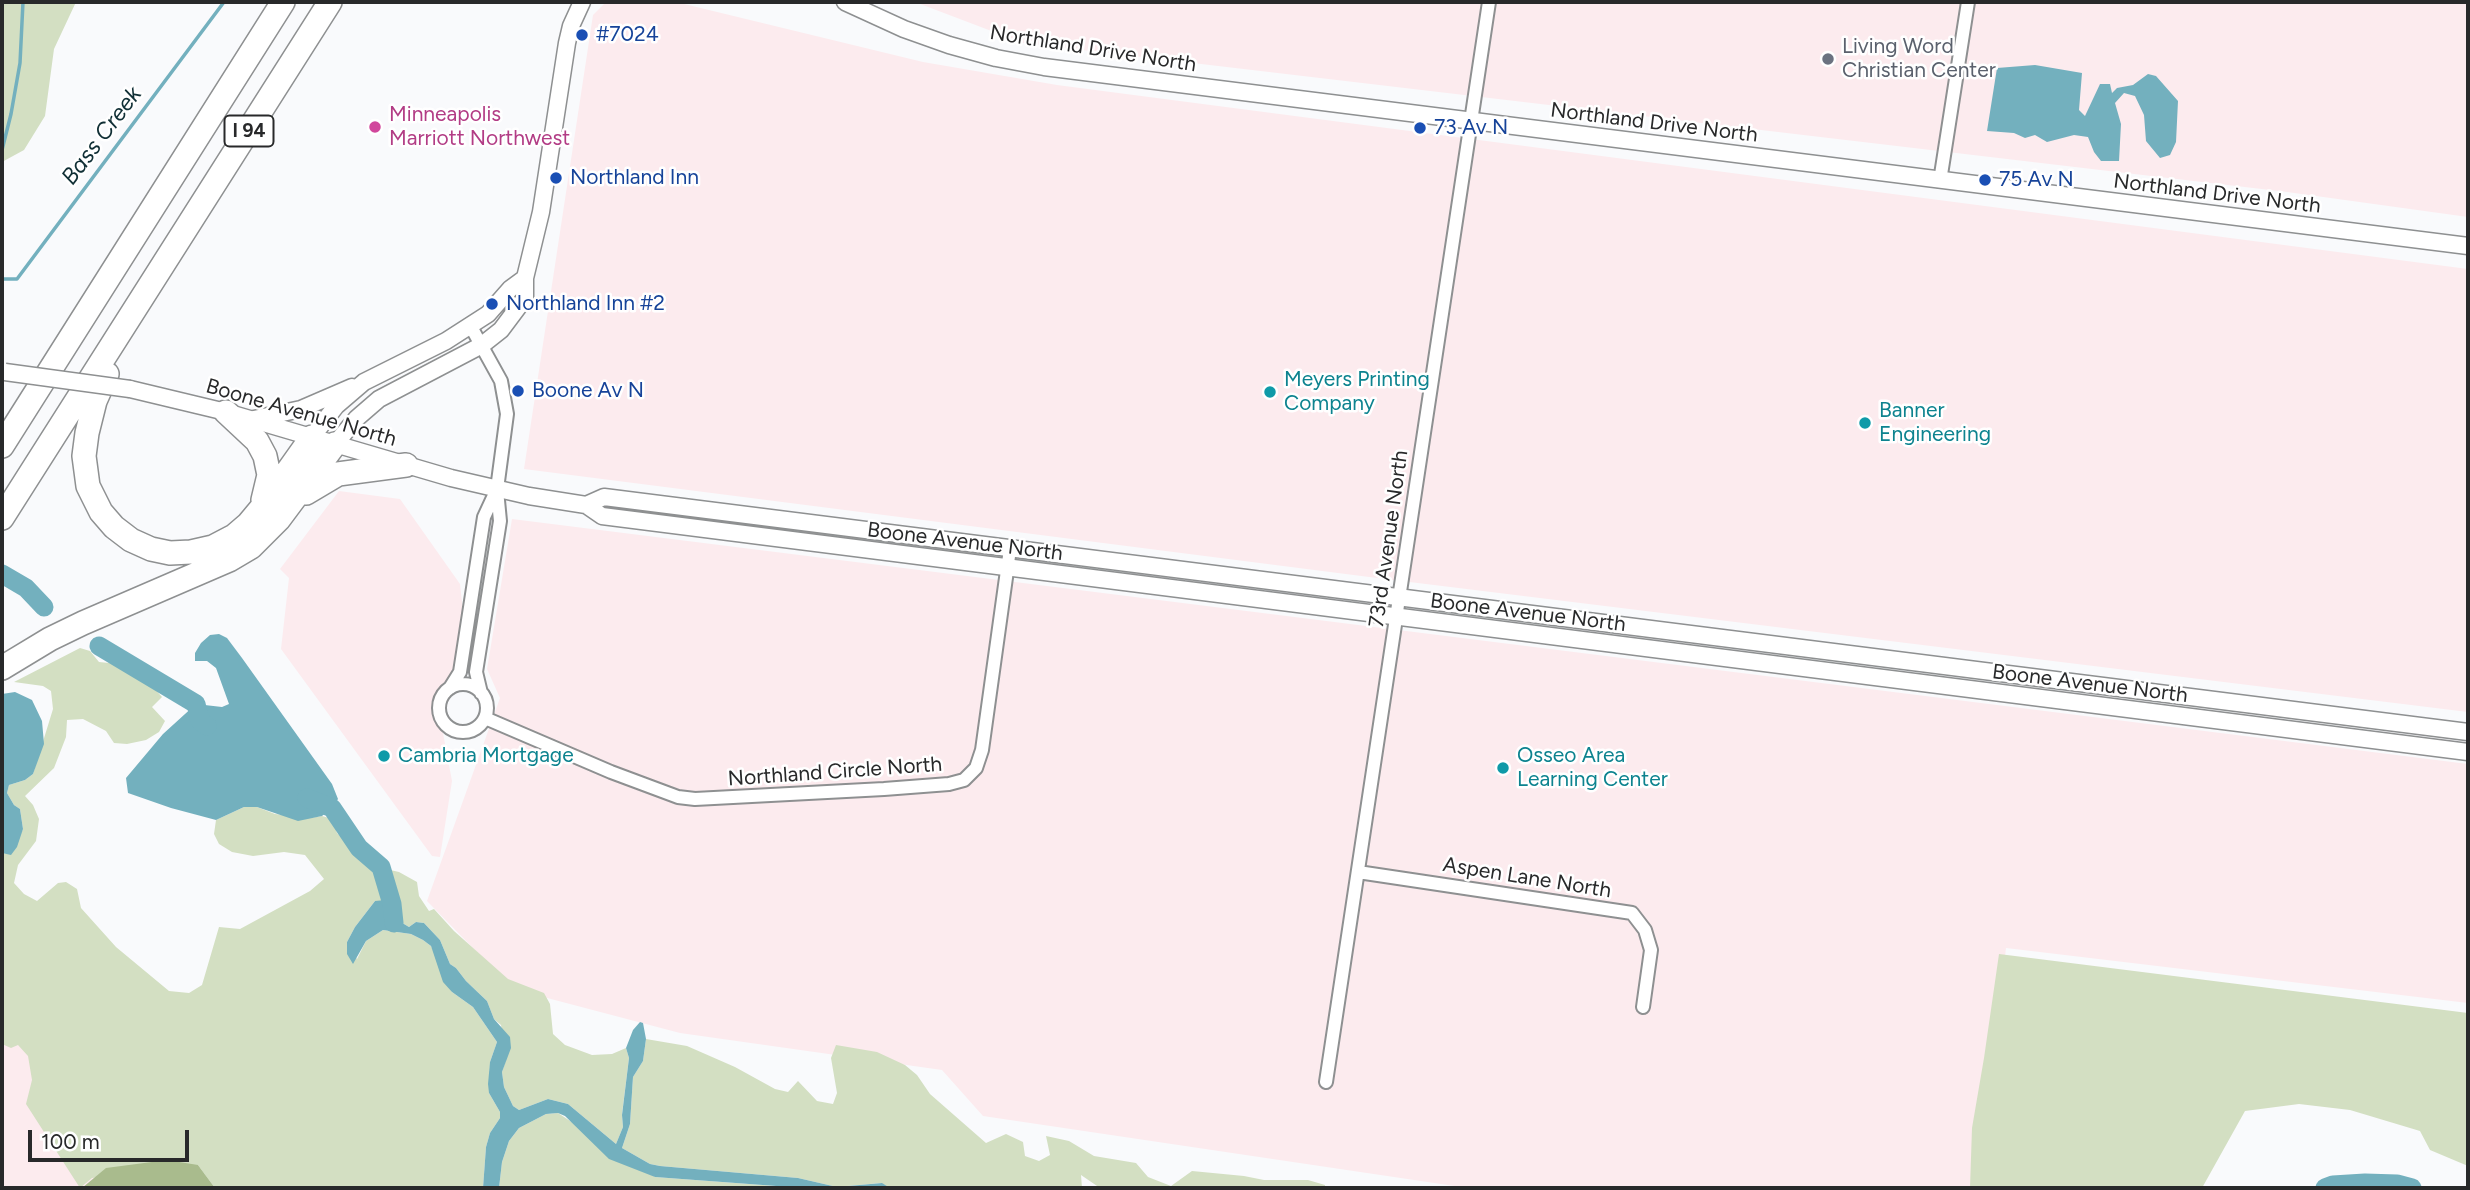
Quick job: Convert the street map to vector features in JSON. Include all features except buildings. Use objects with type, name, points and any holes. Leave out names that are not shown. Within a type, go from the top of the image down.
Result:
[{"type":"highway","name":"I 94","points":[[2,446],[283,2]]},
{"type":"highway","name":"I 94","points":[[2,518],[330,2]]},
{"type":"highway","points":[[167,259],[123,338],[95,401],[84,456],[88,486],[101,512],[114,527],[140,545],[160,552],[191,552],[213,547],[234,536],[254,518],[312,438]]},
{"type":"highway","points":[[2,429],[46,377]]},
{"type":"highway","points":[[226,412],[257,441],[267,461],[267,493],[254,518]]},
{"type":"highway","points":[[2,668],[83,623],[243,552],[260,540],[335,444]]},
{"type":"highway","points":[[289,505],[315,486],[338,474],[406,465]]},
{"type":"street","points":[[335,444],[357,418],[379,399],[482,345],[501,330],[525,298],[525,278],[539,223],[567,43],[582,2]]},
{"type":"street","name":"Northland Drive North","points":[[845,2],[904,29],[996,58],[1055,68],[2468,246]]},
{"type":"street","name":"73rd Avenue North","points":[[1326,1082],[1489,2]]},
{"type":"street","points":[[1940,181],[1968,2]]},
{"type":"street","points":[[252,420],[301,409],[364,382],[446,341],[488,314],[510,289],[525,278]]},
{"type":"street","points":[[470,325],[501,381],[507,404],[497,489],[500,521],[476,672],[481,694]]},
{"type":"street","name":"Boone Avenue North","points":[[3,372],[130,388],[226,412],[497,489],[586,505],[602,516],[2468,752]]},
{"type":"street","points":[[312,438],[336,406],[364,382]]},
{"type":"street","points":[[450,688],[464,685],[481,694],[486,702],[485,718],[480,725],[469,731],[458,732],[449,727],[440,714],[440,705],[443,695],[460,672],[484,517],[497,489]]},
{"type":"street","name":"Boone Avenue North","points":[[586,505],[604,497],[2468,732]]},
{"type":"street","name":"Northland Circle North","points":[[485,718],[611,772],[678,797],[711,799],[949,784],[964,780],[975,768],[982,750],[1010,548]]},
{"type":"street","name":"Aspen Lane North","points":[[1359,872],[1632,913],[1645,930],[1651,950],[1643,1007]]},
{"type":"shaded area","points":[[606,2],[676,2],[923,62],[1057,85],[2468,269],[2468,712],[1377,578],[524,469],[593,15]]},
{"type":"shaded area","points":[[915,2],[2468,2],[2468,217],[2287,192],[1023,43]]},
{"type":"shaded area","points":[[339,491],[400,499],[460,584],[463,611],[455,666],[452,675],[435,693],[432,706],[443,733],[452,781],[440,857],[432,856],[281,649],[289,578],[280,569]]},
{"type":"shaded area","points":[[512,519],[2468,764],[2468,1003],[2006,948],[1977,1188],[1468,1188],[983,1116],[942,1070],[680,1033],[513,989],[427,901],[500,698],[487,669]]},
{"type":"shaded area","points":[[2,1018],[128,1188],[2,1188]]},
{"type":"green space","points":[[2,2],[76,2],[54,49],[45,116],[24,150],[2,162]]},
{"type":"green space","points":[[80,648],[90,651],[99,662],[119,664],[154,688],[162,697],[152,707],[165,721],[159,732],[146,740],[127,744],[114,743],[106,731],[83,719],[67,720],[66,737],[54,768],[25,796],[33,805],[39,819],[36,841],[18,865],[14,883],[24,894],[37,901],[58,883],[66,882],[77,889],[81,908],[116,947],[169,991],[189,993],[202,985],[219,927],[240,929],[310,891],[324,879],[305,855],[284,852],[253,856],[232,852],[219,844],[214,834],[216,820],[244,807],[257,807],[275,814],[333,819],[337,833],[375,869],[386,901],[375,901],[347,942],[357,959],[366,941],[383,930],[411,934],[423,940],[431,946],[452,992],[473,1007],[497,1042],[490,1062],[489,1093],[500,1112],[500,1118],[490,1133],[486,1147],[483,1188],[215,1188],[198,1165],[92,1178],[80,1188],[26,1104],[32,1080],[28,1056],[18,1045],[11,1048],[2,1044],[2,853],[11,854],[23,829],[20,809],[14,805],[7,793],[9,785],[25,780],[33,774],[53,709],[51,691],[43,686],[14,682]]},
{"type":"green space","points":[[386,869],[399,872],[417,882],[419,896],[429,911],[434,909],[454,931],[508,979],[544,993],[550,1004],[553,1034],[565,1045],[592,1055],[612,1054],[626,1048],[629,1058],[622,1114],[623,1127],[616,1144],[568,1104],[548,1099],[519,1110],[513,1106],[504,1087],[502,1072],[506,1060],[501,1025],[494,1019],[487,1001],[450,964],[440,940],[424,923],[416,922],[409,927],[399,921],[396,899]]},
{"type":"green space","points":[[1999,954],[2468,1013],[2468,1166],[2430,1150],[2420,1131],[2350,1110],[2299,1104],[2245,1111],[2202,1188],[1970,1188],[1972,1128]]},
{"type":"green space","points":[[646,1039],[687,1046],[735,1067],[775,1089],[788,1092],[798,1081],[817,1101],[833,1104],[837,1093],[831,1058],[836,1045],[877,1052],[905,1065],[917,1075],[930,1094],[986,1143],[1006,1134],[1023,1142],[1025,1156],[1039,1161],[1050,1155],[1046,1136],[1069,1141],[1094,1156],[1136,1163],[1148,1177],[1171,1186],[1192,1171],[1264,1180],[1308,1180],[1325,1185],[1325,1188],[1100,1188],[1081,1175],[1082,1188],[890,1188],[881,1183],[837,1187],[798,1178],[650,1164],[622,1148],[630,1124],[633,1077],[643,1061]]},
{"type":"green space","points":[[558,1113],[655,1177],[803,1188],[499,1188],[502,1162],[509,1141],[519,1128],[546,1114]]},
{"type":"green space","points":[[167,1160],[198,1165],[215,1188],[82,1188],[106,1168]]},
{"type":"water","points":[[2035,65],[2082,73],[2079,110],[2085,116],[2100,84],[2110,84],[2112,93],[2117,88],[2133,85],[2148,74],[2156,76],[2178,101],[2176,142],[2170,155],[2160,158],[2146,141],[2144,115],[2135,96],[2124,93],[2115,103],[2121,124],[2119,161],[2101,161],[2088,137],[2074,135],[2047,142],[2035,135],[2025,138],[2014,133],[1987,131],[1997,68]]},
{"type":"water","points":[[219,634],[227,638],[332,784],[338,799],[322,816],[298,821],[257,807],[244,807],[216,820],[128,793],[126,778],[163,734],[196,704],[222,707],[229,704],[216,668],[207,661],[195,661],[195,653],[201,643],[210,635]]},
{"type":"water","points":[[15,692],[32,700],[42,721],[44,744],[33,774],[25,780],[9,785],[7,793],[14,805],[20,809],[23,829],[11,855],[2,853],[2,694]]},
{"type":"water","points":[[396,899],[399,921],[409,927],[416,922],[424,923],[440,940],[450,964],[487,1001],[494,1019],[510,1037],[511,1048],[502,1072],[504,1087],[513,1106],[519,1110],[548,1099],[568,1104],[616,1144],[623,1127],[629,1058],[626,1048],[633,1030],[640,1022],[643,1023],[646,1039],[643,1061],[633,1077],[630,1124],[622,1148],[650,1164],[660,1166],[798,1178],[837,1187],[882,1183],[890,1188],[803,1188],[655,1177],[609,1159],[565,1116],[558,1113],[546,1114],[519,1128],[509,1141],[502,1162],[499,1188],[483,1188],[486,1147],[490,1133],[500,1118],[488,1084],[490,1062],[497,1042],[473,1007],[443,982],[431,946],[423,940],[411,934],[383,930],[366,941],[353,964],[347,954],[347,942],[375,901]]},
{"type":"waterway","points":[[2,150],[20,63],[23,2]]},
{"type":"waterway","name":"Bass Creek","points":[[2,279],[17,279],[224,2]]},
{"type":"waterway","points":[[2,574],[26,588],[44,607]]},
{"type":"waterway","points":[[99,646],[196,704],[200,721],[207,726]]},
{"type":"waterway","points":[[307,798],[332,808],[359,848],[381,867],[392,904],[394,923]]},
{"type":"waterway","points":[[2325,1188],[2365,1183],[2397,1184],[2412,1188]]},
{"type":"place","name":"#7024","points":[[582,35]]},
{"type":"place","name":"Living Word Christian Center","points":[[1828,59]]},
{"type":"place","name":"Minneapolis Marriott Northwest","points":[[375,127]]},
{"type":"place","name":"73 Av N","points":[[1420,128]]},
{"type":"place","name":"Northland Inn","points":[[556,178]]},
{"type":"place","name":"75 Av N","points":[[1985,180]]},
{"type":"place","name":"Northland Inn #2","points":[[492,304]]},
{"type":"place","name":"Boone Av N","points":[[518,391]]},
{"type":"place","name":"Meyers Printing Company","points":[[1270,392]]},
{"type":"place","name":"Banner Engineering","points":[[1865,423]]},
{"type":"place","name":"Cambria Mortgage","points":[[384,756]]},
{"type":"place","name":"Osseo Area Learning Center","points":[[1503,768]]}]
